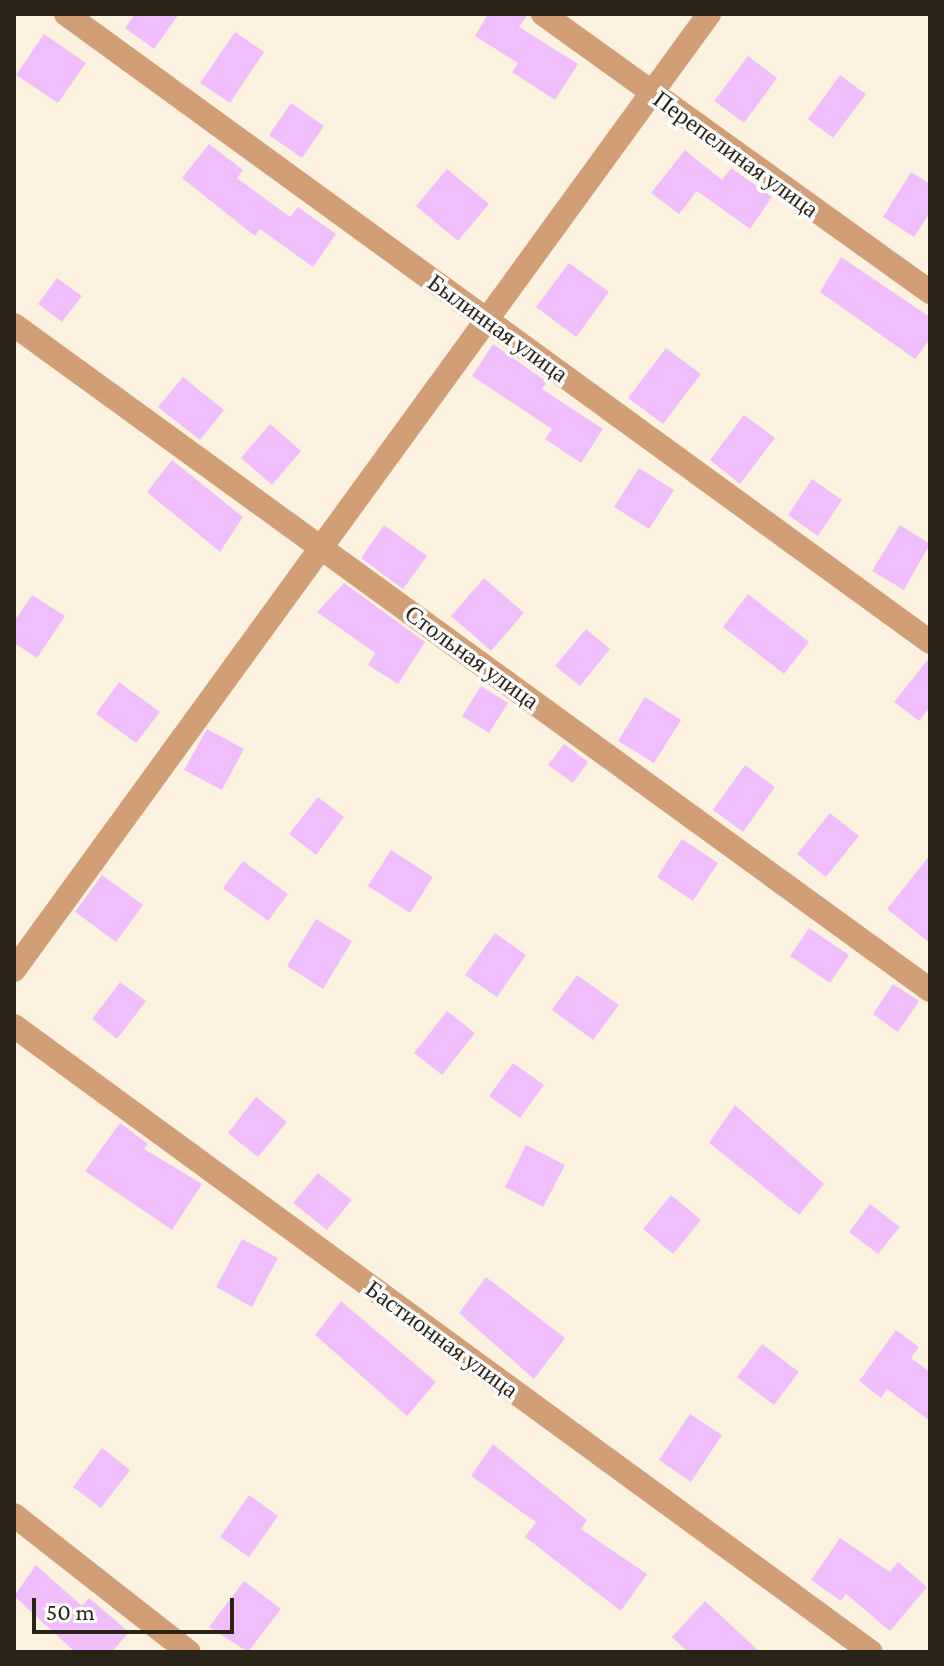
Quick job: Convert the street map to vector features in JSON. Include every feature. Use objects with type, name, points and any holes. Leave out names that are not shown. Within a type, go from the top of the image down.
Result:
[{"type":"street","name":"Былинная улица","points":[[66,14],[930,642]]},
{"type":"street","name":"Перепелиная улица","points":[[543,14],[930,292]]},
{"type":"street","points":[[14,970],[317,545],[489,321],[650,92],[709,14]]},
{"type":"street","name":"Стольная улица","points":[[14,325],[930,990]]},
{"type":"street","name":"Бастионная улица","points":[[14,1026],[871,1652]]},
{"type":"street","points":[[14,1515],[189,1652]]},
{"type":"building","points":[[135,14],[179,14],[154,49],[125,28]]},
{"type":"building","points":[[488,14],[528,14],[519,27],[578,64],[555,100],[512,72],[518,63],[475,36]]},
{"type":"building","points":[[235,32],[264,52],[230,103],[200,83]]},
{"type":"building","points":[[44,34],[86,63],[58,103],[16,75]]},
{"type":"building","points":[[748,56],[777,78],[744,123],[714,101]]},
{"type":"building","points":[[840,75],[866,94],[833,138],[808,119]]},
{"type":"building","points":[[291,103],[324,126],[302,158],[269,135]]},
{"type":"building","points":[[209,144],[243,170],[237,178],[290,217],[298,207],[336,234],[313,267],[260,229],[255,236],[182,178]]},
{"type":"building","points":[[685,150],[722,180],[731,168],[772,197],[750,229],[697,191],[679,214],[651,193]]},
{"type":"building","points":[[447,169],[489,204],[458,241],[416,206]]},
{"type":"building","points":[[911,172],[930,184],[930,213],[914,237],[883,217]]},
{"type":"building","points":[[841,257],[930,317],[930,339],[915,359],[820,292]]},
{"type":"building","points":[[569,263],[609,292],[576,337],[536,307]]},
{"type":"building","points":[[57,278],[82,296],[62,322],[38,304]]},
{"type":"building","points":[[493,344],[547,382],[542,389],[603,429],[581,463],[545,439],[552,429],[472,376]]},
{"type":"building","points":[[666,348],[701,374],[663,424],[628,398]]},
{"type":"building","points":[[183,377],[224,410],[200,440],[158,407]]},
{"type":"building","points":[[744,415],[775,438],[740,484],[710,460]]},
{"type":"building","points":[[270,424],[301,451],[272,485],[241,458]]},
{"type":"building","points":[[172,460],[243,517],[220,552],[147,492]]},
{"type":"building","points":[[639,468],[674,490],[649,529],[614,507]]},
{"type":"building","points":[[812,479],[842,500],[818,536],[788,515]]},
{"type":"building","points":[[384,525],[427,556],[403,589],[361,558]]},
{"type":"building","points":[[900,525],[930,544],[904,590],[872,571]]},
{"type":"building","points":[[484,578],[524,613],[491,651],[451,616]]},
{"type":"building","points":[[344,583],[425,642],[398,684],[368,665],[375,653],[317,612]]},
{"type":"building","points":[[748,594],[809,642],[784,674],[723,627]]},
{"type":"building","points":[[32,595],[65,616],[37,658],[14,643],[14,622]]},
{"type":"building","points":[[586,629],[610,649],[580,686],[555,666]]},
{"type":"building","points":[[930,657],[930,707],[919,721],[894,702]]},
{"type":"building","points":[[119,682],[160,712],[136,743],[96,714]]},
{"type":"building","points":[[481,686],[508,703],[489,733],[462,716]]},
{"type":"building","points":[[645,697],[681,720],[654,763],[618,741]]},
{"type":"building","points":[[207,729],[244,749],[222,790],[184,770]]},
{"type":"building","points":[[564,744],[588,762],[573,783],[548,765]]},
{"type":"building","points":[[745,765],[775,787],[743,832],[713,810]]},
{"type":"building","points":[[318,797],[344,817],[316,855],[289,834]]},
{"type":"building","points":[[830,813],[859,836],[826,877],[797,854]]},
{"type":"building","points":[[682,839],[718,863],[693,901],[657,877]]},
{"type":"building","points":[[391,850],[433,877],[410,913],[368,886]]},
{"type":"building","points":[[930,855],[930,943],[887,909]]},
{"type":"building","points":[[243,861],[288,894],[268,921],[223,888]]},
{"type":"building","points":[[102,875],[143,905],[116,942],[75,912]]},
{"type":"building","points":[[316,919],[352,941],[323,989],[287,966]]},
{"type":"building","points":[[809,928],[849,955],[830,983],[790,956]]},
{"type":"building","points":[[495,933],[526,955],[497,997],[465,975]]},
{"type":"building","points":[[577,975],[619,1005],[593,1040],[552,1010]]},
{"type":"building","points":[[120,982],[146,1001],[117,1039],[92,1019]]},
{"type":"building","points":[[893,984],[919,1001],[898,1032],[873,1014]]},
{"type":"building","points":[[447,1011],[475,1033],[442,1075],[414,1053]]},
{"type":"building","points":[[513,1063],[544,1085],[520,1118],[489,1096]]},
{"type":"building","points":[[256,1097],[287,1122],[258,1157],[228,1133]]},
{"type":"building","points":[[735,1105],[824,1184],[799,1215],[709,1143]]},
{"type":"building","points":[[120,1123],[148,1144],[144,1149],[202,1184],[172,1230],[85,1171]]},
{"type":"building","points":[[526,1145],[565,1165],[543,1207],[505,1187]]},
{"type":"building","points":[[318,1173],[352,1200],[327,1230],[293,1203]]},
{"type":"building","points":[[671,1195],[701,1220],[673,1254],[643,1229]]},
{"type":"building","points":[[870,1204],[900,1227],[878,1254],[849,1232]]},
{"type":"building","points":[[242,1239],[278,1258],[252,1307],[216,1287]]},
{"type":"building","points":[[486,1277],[565,1338],[534,1379],[459,1313]]},
{"type":"building","points":[[341,1301],[436,1382],[407,1416],[315,1335]]},
{"type":"building","points":[[896,1330],[919,1347],[911,1358],[930,1372],[930,1421],[887,1389],[881,1398],[859,1381]]},
{"type":"building","points":[[762,1344],[799,1372],[774,1405],[737,1377]]},
{"type":"building","points":[[690,1414],[722,1435],[691,1482],[659,1460]]},
{"type":"building","points":[[493,1444],[587,1520],[581,1529],[647,1574],[621,1611],[525,1537],[536,1522],[471,1476]]},
{"type":"building","points":[[102,1448],[130,1470],[101,1508],[73,1487]]},
{"type":"building","points":[[249,1495],[278,1516],[249,1557],[220,1537]]},
{"type":"building","points":[[840,1538],[890,1572],[898,1562],[927,1587],[890,1631],[846,1594],[841,1601],[811,1580]]},
{"type":"building","points":[[36,1565],[82,1606],[89,1598],[129,1632],[112,1652],[75,1652],[14,1596]]},
{"type":"building","points":[[244,1581],[281,1609],[248,1652],[209,1627]]},
{"type":"building","points":[[705,1601],[760,1652],[688,1652],[672,1637]]}]
